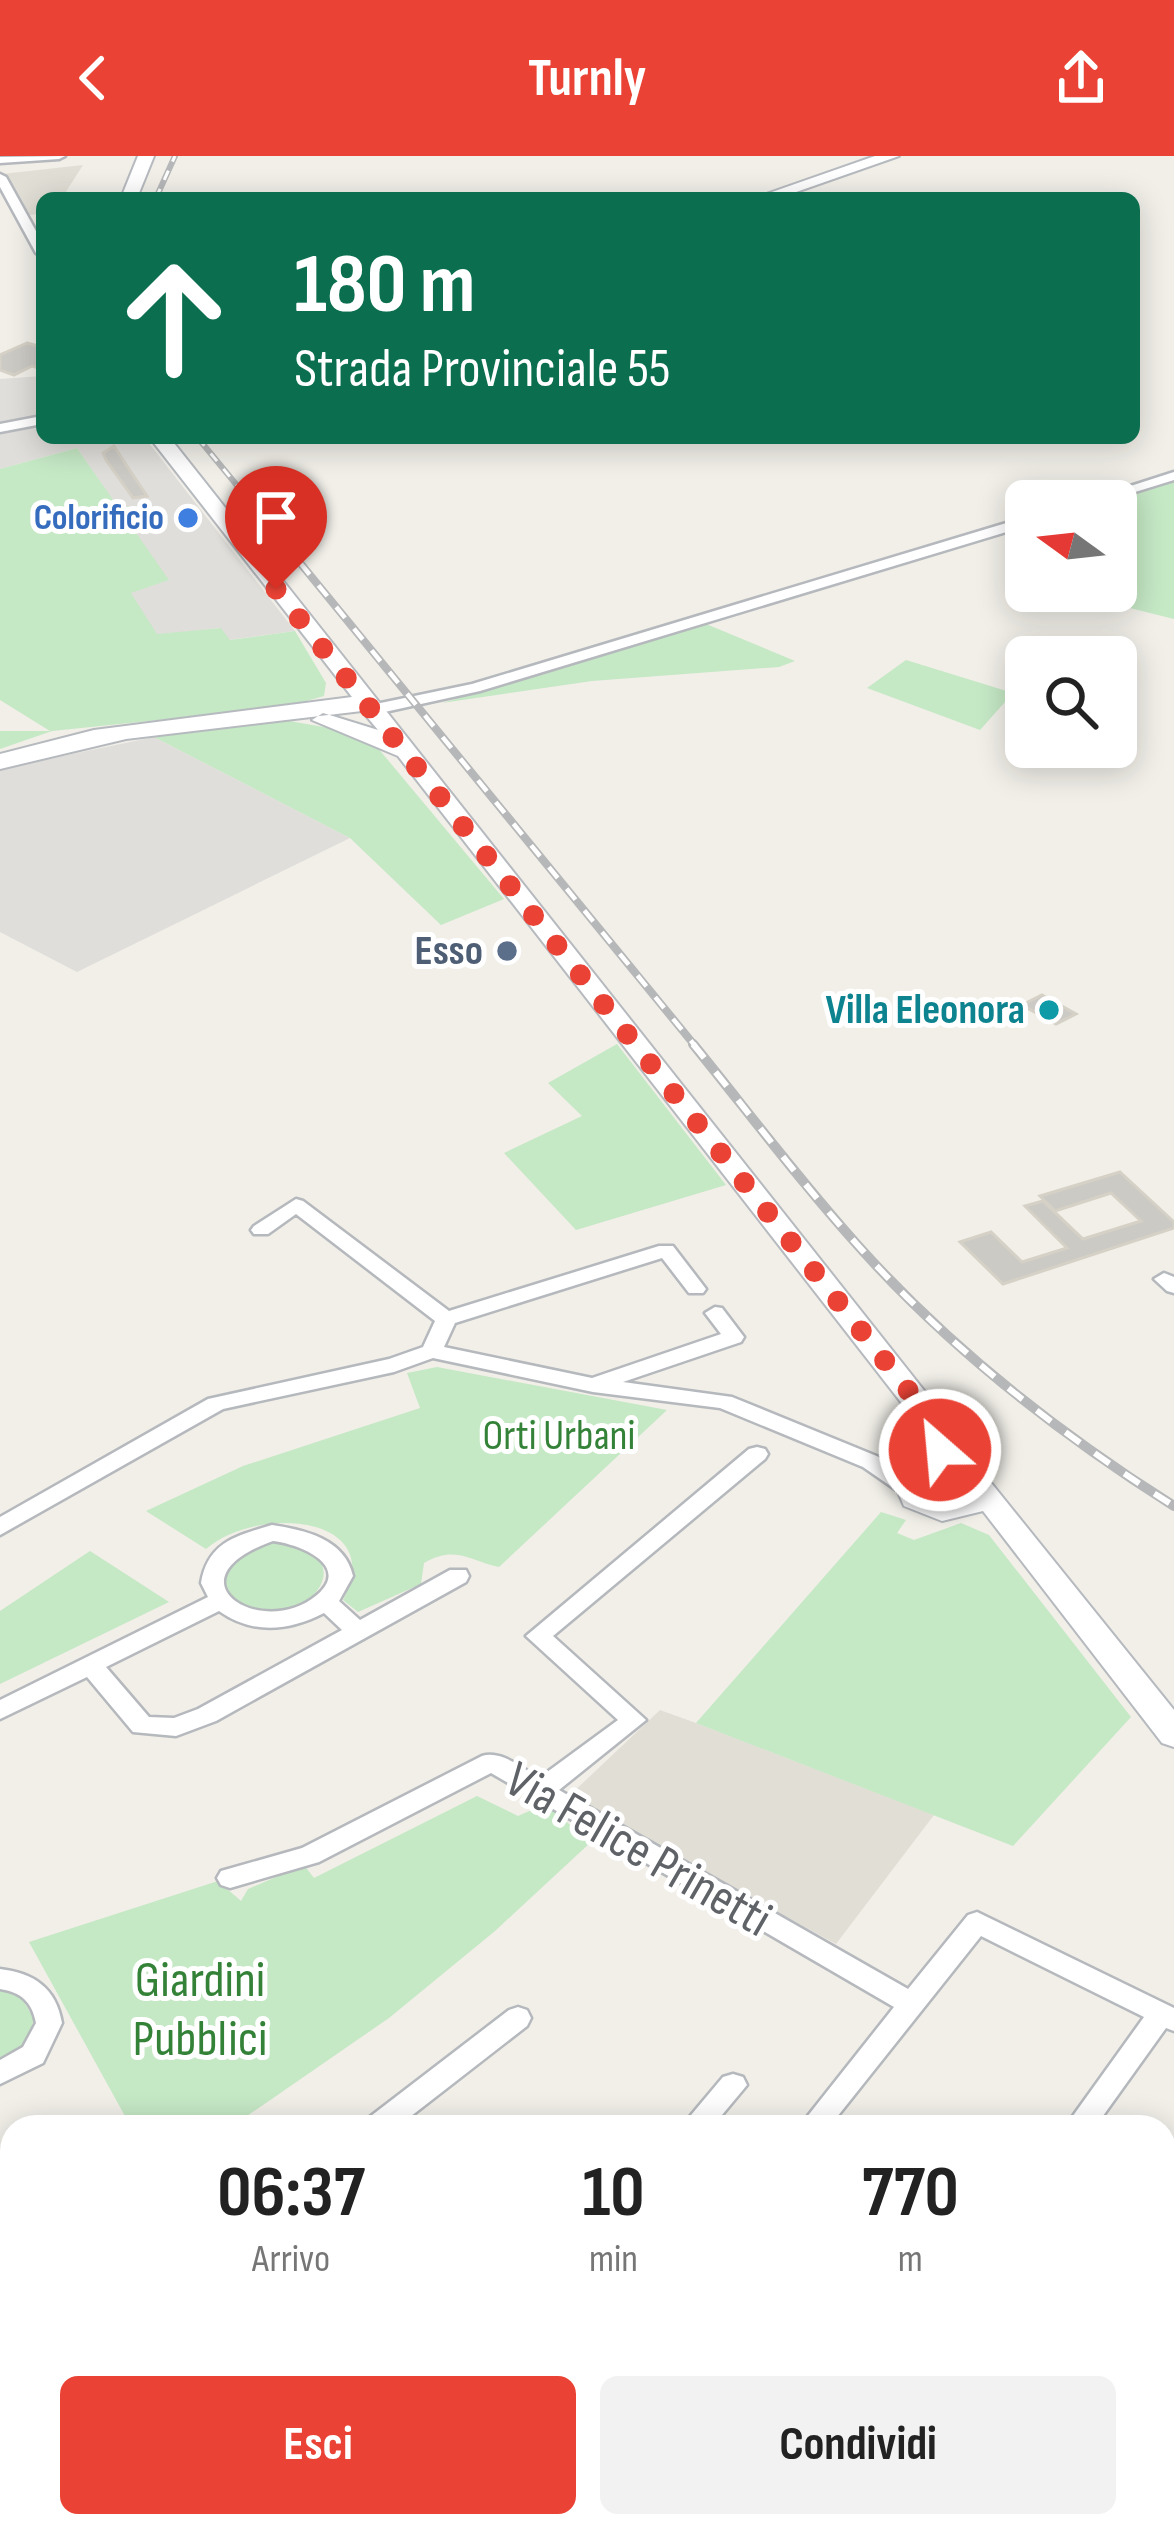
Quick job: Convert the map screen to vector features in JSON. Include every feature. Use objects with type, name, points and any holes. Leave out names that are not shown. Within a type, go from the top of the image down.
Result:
[{"type":"main road","points":[[131,192],[146,156]]},
{"type":"main road","points":[[781,192],[891,156]]},
{"type":"main road","points":[[165,444],[740,1181],[944,1475],[986,1514],[1018,1532],[1174,1733]]},
{"type":"main road","points":[[325,712],[339,686],[331,659]]},
{"type":"main road","points":[[0,762],[106,734],[263,716],[325,712],[345,716],[369,707]]},
{"type":"main road","points":[[325,712],[370,733],[424,774]]},
{"type":"street","points":[[0,160],[58,156]]},
{"type":"street","points":[[0,177],[36,243]]},
{"type":"street","points":[[0,428],[36,421]]},
{"type":"street","points":[[1137,487],[1174,476]]},
{"type":"street","points":[[369,707],[475,688],[1005,527]]},
{"type":"street","points":[[261,1230],[296,1205],[446,1319]]},
{"type":"street","points":[[432,1352],[446,1319],[666,1250],[697,1289]]},
{"type":"street","points":[[593,1385],[734,1337],[715,1312]]},
{"type":"street","points":[[0,1527],[216,1404],[394,1365],[432,1352],[593,1385],[724,1402],[871,1462],[944,1475]]},
{"type":"street","points":[[540,1791],[634,1720],[538,1636],[757,1454]]},
{"type":"street","points":[[297,1534],[333,1555],[339,1570],[326,1601],[302,1615],[275,1621],[252,1619],[219,1601],[211,1582],[215,1564],[248,1538],[297,1534]]},
{"type":"street","points":[[91,1665],[142,1726],[176,1727],[207,1715],[458,1576]]},
{"type":"street","points":[[0,1710],[219,1601]]},
{"type":"street","points":[[326,1601],[359,1632]]},
{"type":"street","name":"Via Felice Prinetti","points":[[230,1878],[310,1855],[490,1762],[911,2004]]},
{"type":"street","points":[[824,2115],[977,1922],[1168,2017],[1088,2115]]},
{"type":"street","points":[[0,1979],[26,1985],[39,1995],[49,2024],[33,2055],[0,2072]]},
{"type":"street","points":[[393,2115],[518,2018]]},
{"type":"street","points":[[706,2115],[733,2085]]},
{"type":"shaded area","points":[[83,165],[66,192],[36,192],[36,214],[28,215],[2,174]]},
{"type":"shaded area","points":[[36,376],[36,444],[150,444],[295,631],[229,640],[220,628],[157,635],[130,593],[168,580],[77,448],[0,469],[0,379]]},
{"type":"shaded area","points":[[154,737],[350,838],[77,972],[0,932],[0,769]]},
{"type":"shaded area","points":[[660,1710],[934,1815],[836,1944],[568,1797]]},
{"type":"green space","points":[[77,448],[169,580],[131,593],[157,634],[221,628],[230,640],[295,631],[326,683],[324,696],[285,707],[52,731],[0,749],[0,731],[50,731],[0,700],[0,469]]},
{"type":"green space","points":[[1174,479],[1174,619],[1137,610],[1137,491]]},
{"type":"green space","points":[[706,624],[795,661],[779,667],[592,681],[442,703]]},
{"type":"green space","points":[[906,660],[1005,691],[1005,702],[980,730],[867,688]]},
{"type":"green space","points":[[284,720],[357,733],[377,747],[504,899],[441,925],[350,838],[154,737]]},
{"type":"green space","points":[[617,1044],[726,1185],[576,1230],[504,1153],[582,1116],[548,1083]]},
{"type":"green space","name":"Orti Urbani","points":[[437,1367],[667,1410],[499,1567],[444,1555],[424,1563],[421,1584],[358,1612],[343,1600],[352,1572],[348,1550],[333,1535],[311,1526],[256,1526],[206,1549],[146,1511],[243,1466],[420,1408],[407,1373]]},
{"type":"green space","points":[[881,1512],[906,1520],[897,1533],[914,1540],[961,1523],[989,1535],[1131,1717],[1013,1846],[696,1723]]},
{"type":"green space","points":[[272,1541],[301,1546],[318,1557],[324,1571],[320,1586],[290,1608],[266,1610],[237,1604],[222,1581],[225,1572],[241,1554]]},
{"type":"green space","points":[[90,1551],[169,1602],[0,1684],[0,1611]]},
{"type":"green space","name":"Giardini Pubblici","points":[[477,1796],[518,1816],[545,1804],[591,1842],[495,1931],[389,2018],[248,2115],[124,2115],[29,1942],[218,1881],[241,1901],[248,1889],[304,1865],[314,1878]]},
{"type":"green space","points":[[0,1990],[22,1998],[34,2019],[27,2042],[0,2061]]},
{"type":"building","points":[[27,343],[36,345],[36,367],[14,375],[0,370],[0,355]]},
{"type":"building","points":[[114,446],[147,496],[133,498],[106,460],[103,453]]},
{"type":"building","name":"Villa Eleonora","points":[[1042,995],[1076,1014],[1056,1024],[1022,1005]]},
{"type":"building","points":[[1120,1172],[1174,1222],[1174,1228],[1003,1284],[960,1242],[991,1232],[1022,1262],[1067,1248],[1025,1206],[1043,1201],[1083,1239],[1141,1221],[1111,1193],[1055,1211],[1040,1196]]},
{"type":"railway","points":[[159,192],[175,156]]},
{"type":"railway","points":[[203,444],[286,545]]},
{"type":"railway","points":[[283,542],[696,1047]]},
{"type":"railway","points":[[693,1044],[840,1225],[933,1322],[1049,1420],[1174,1506]]},
{"type":"place","name":"Colorificio","points":[[188,518]]},
{"type":"place","name":"Esso","points":[[507,951]]},
{"type":"place","name":"Villa Eleonora","points":[[1049,1010]]},
{"type":"route","points":[[276,589],[926,1413],[941,1434],[940,1450]]}]
